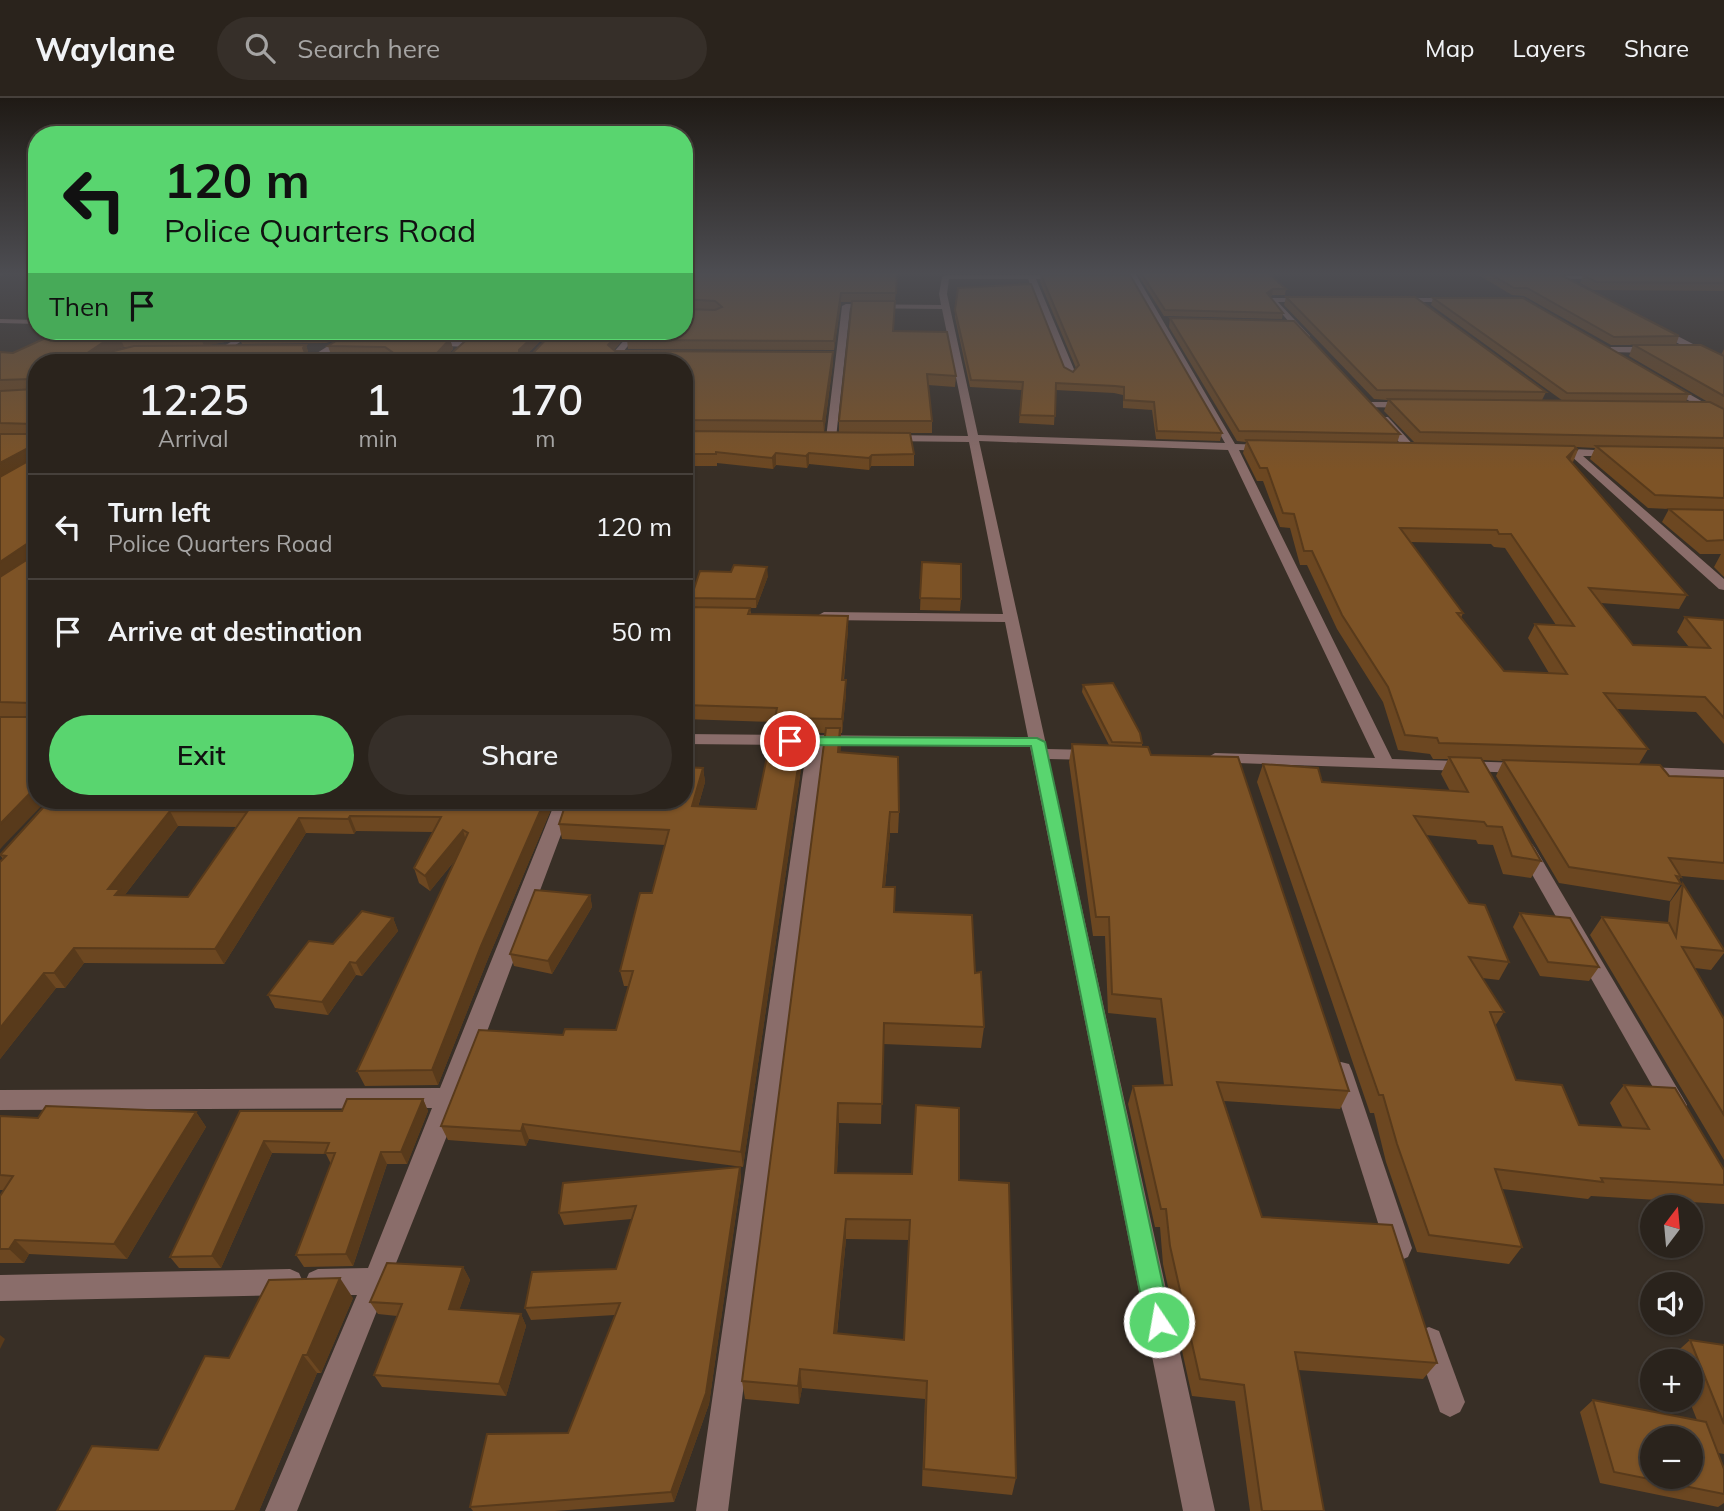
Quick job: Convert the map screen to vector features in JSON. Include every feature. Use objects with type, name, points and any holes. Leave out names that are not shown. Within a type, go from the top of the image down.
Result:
[{"type":"street","points":[[831,438],[843,339]]},
{"type":"street","points":[[954,339],[1199,1511]]},
{"type":"street","points":[[1057,339],[1071,374]]},
{"type":"street","points":[[1169,339],[1232,447],[1385,762]]},
{"type":"street","points":[[1308,339],[1314,345]]},
{"type":"street","points":[[1676,339],[1724,364]]},
{"type":"street","points":[[216,354],[239,340]]},
{"type":"street","points":[[321,354],[343,340]]},
{"type":"street","points":[[416,343],[471,340],[457,353]]},
{"type":"street","points":[[618,354],[629,340]]},
{"type":"street","points":[[339,343],[365,343]]},
{"type":"street","points":[[1600,344],[1632,363]]},
{"type":"street","points":[[303,349],[329,349]]},
{"type":"street","points":[[195,350],[250,350]]},
{"type":"street","points":[[1611,351],[1660,350]]},
{"type":"street","points":[[1673,350],[1724,350]]},
{"type":"street","points":[[829,356],[842,356]]},
{"type":"street","points":[[1664,383],[1724,418]]},
{"type":"street","points":[[1362,395],[1412,450]]},
{"type":"street","points":[[1371,405],[1426,406]]},
{"type":"street","points":[[1681,408],[1707,408]]},
{"type":"street","points":[[818,438],[844,438]]},
{"type":"street","points":[[870,438],[974,438],[1273,448]]},
{"type":"street","points":[[1398,450],[1425,450]]},
{"type":"street","points":[[1546,452],[1628,453]]},
{"type":"street","points":[[1572,452],[1652,515],[1693,561],[1724,586]]},
{"type":"street","points":[[1693,561],[1714,560]]},
{"type":"street","points":[[807,615],[1012,618]]},
{"type":"street","points":[[693,739],[1039,748],[1106,755]]},
{"type":"street","points":[[712,1511],[816,742]]},
{"type":"street","points":[[1198,758],[1534,768]]},
{"type":"street","points":[[1238,759],[1247,785]]},
{"type":"street","points":[[1479,766],[1493,790]]},
{"type":"street","points":[[1629,771],[1724,775]]},
{"type":"street","points":[[286,1511],[562,809]]},
{"type":"street","points":[[1514,827],[1689,1128]]},
{"type":"street","points":[[1333,1048],[1406,1271]]},
{"type":"street","points":[[0,1100],[450,1098]]},
{"type":"street","points":[[0,1288],[376,1280]]},
{"type":"street","points":[[1424,1324],[1450,1402]]},
{"type":"building","points":[[834,339],[834,341],[627,340]]},
{"type":"building","points":[[848,339],[948,339],[956,376],[927,374],[932,421],[839,421]]},
{"type":"building","points":[[962,339],[1053,339],[1064,367],[1073,372],[1079,365],[1068,339],[1167,339],[1222,433],[1157,431],[1154,402],[1124,400],[1124,387],[1056,383],[1055,416],[1020,415],[1023,382],[971,380]]},
{"type":"building","points":[[1183,339],[1311,339],[1400,434],[1239,431]]},
{"type":"building","points":[[1327,339],[1473,339],[1546,392],[1377,390]]},
{"type":"building","points":[[1491,339],[1594,339],[1689,394],[1567,393]]},
{"type":"building","points":[[41,340],[110,340],[89,352],[91,354],[28,354],[28,379],[0,380],[0,352],[13,353]]},
{"type":"building","points":[[337,340],[449,340],[438,352],[446,354],[390,354],[392,352],[385,347],[328,346]]},
{"type":"building","points":[[466,340],[530,340],[519,350],[519,354],[451,354]]},
{"type":"building","points":[[545,340],[613,340],[608,345],[615,351],[833,352],[823,421],[693,420],[693,354],[532,354]]},
{"type":"building","points":[[306,345],[303,348],[306,354],[102,354],[134,346]]},
{"type":"building","points":[[1634,345],[1701,345],[1724,356],[1724,396]]},
{"type":"building","points":[[28,389],[28,424],[0,423],[0,391]]},
{"type":"building","points":[[1388,399],[1710,402],[1724,409],[1724,438],[1420,432]]},
{"type":"building","points":[[693,431],[910,433],[914,454],[872,455],[869,458],[776,453],[772,458],[693,454]]},
{"type":"building","points":[[0,434],[28,434],[28,448],[0,463]]},
{"type":"building","points":[[1246,440],[1574,446],[1576,448],[1567,457],[1687,595],[1589,588],[1633,645],[1710,648],[1685,617],[1724,620],[1724,718],[1705,697],[1604,693],[1648,749],[1439,743],[1437,738],[1405,735],[1388,687],[1342,615],[1312,551],[1304,551],[1294,514],[1283,513],[1267,468],[1260,468]],"holes":[[[1400,528],[1497,530],[1499,534],[1511,534],[1574,626],[1535,624],[1567,674],[1504,671],[1457,613],[1463,613]]]},
{"type":"building","points":[[1596,446],[1724,448],[1724,498],[1655,495]]},
{"type":"building","points":[[28,461],[28,543],[0,562],[0,477]]},
{"type":"building","points":[[1669,509],[1724,510],[1724,540],[1707,541]]},
{"type":"building","points":[[28,559],[28,703],[0,702],[0,577]]},
{"type":"building","points":[[922,562],[961,564],[961,599],[920,598]]},
{"type":"building","points":[[734,565],[767,567],[756,599],[693,598],[700,571],[731,572]]},
{"type":"building","points":[[693,607],[750,608],[748,614],[848,616],[842,680],[846,680],[842,719],[775,718],[777,708],[693,705]]},
{"type":"building","points":[[1113,683],[1140,733],[1142,743],[1112,742],[1083,685]]},
{"type":"building","points":[[0,717],[28,717],[28,795],[0,824]]},
{"type":"building","points":[[826,728],[840,728],[838,752],[898,757],[899,812],[890,812],[883,887],[895,887],[894,912],[972,915],[975,973],[981,972],[984,1027],[884,1023],[882,1104],[838,1103],[835,1173],[912,1174],[916,1105],[959,1108],[959,1180],[1009,1183],[1016,1478],[924,1469],[927,1381],[800,1369],[798,1386],[742,1381]],"holes":[[[846,1219],[910,1220],[904,1340],[834,1333]]]},
{"type":"building","points":[[772,733],[803,733],[741,1152],[523,1124],[521,1131],[441,1126],[479,1030],[563,1035],[565,1029],[616,1030],[633,971],[620,971],[640,893],[652,893],[669,830],[559,824],[564,809],[693,809],[693,806],[756,809]]},
{"type":"building","points":[[1072,744],[1148,747],[1151,755],[1238,757],[1349,1091],[1217,1082],[1262,1217],[1392,1225],[1437,1363],[1295,1352],[1324,1511],[1262,1511],[1244,1385],[1200,1379],[1170,1246],[1166,1209],[1161,1209],[1133,1086],[1172,1085],[1161,999],[1112,994],[1109,917],[1096,917]]},
{"type":"building","points":[[1449,757],[1481,758],[1541,861],[1512,856],[1502,827],[1487,826],[1484,822],[1414,816],[1469,903],[1485,905],[1509,962],[1469,957],[1504,1012],[1490,1012],[1516,1080],[1562,1085],[1579,1125],[1649,1129],[1624,1085],[1675,1088],[1724,1170],[1724,1185],[1601,1178],[1603,1182],[1495,1169],[1522,1247],[1429,1235],[1383,1095],[1379,1095],[1263,764],[1318,768],[1322,782],[1468,792]]},
{"type":"building","points":[[1503,760],[1660,765],[1669,776],[1724,778],[1724,863],[1669,858],[1681,877],[1676,876],[1681,884],[1569,867]]},
{"type":"building","points":[[693,767],[703,768],[693,803]]},
{"type":"building","points":[[42,809],[541,809],[481,946],[432,1070],[357,1071],[468,833],[463,830],[425,876],[414,868],[441,817],[299,818],[215,949],[74,948],[54,973],[44,973],[0,1028],[0,862],[6,856],[0,855]],"holes":[[[170,811],[247,812],[188,897],[115,895],[120,889],[108,889]]]},
{"type":"building","points":[[1683,884],[1724,950],[1682,947],[1724,1019],[1724,1115],[1602,917],[1669,923],[1676,937]]},
{"type":"building","points":[[535,890],[590,895],[548,961],[510,954]]},
{"type":"building","points":[[362,911],[393,918],[356,963],[350,962],[322,1002],[268,995],[309,941],[333,944]]},
{"type":"building","points":[[1520,913],[1570,918],[1599,967],[1548,962]]},
{"type":"building","points":[[347,1099],[423,1099],[401,1152],[381,1152],[346,1254],[296,1255],[335,1153],[325,1153],[329,1143],[264,1141],[212,1256],[170,1257],[240,1111],[342,1111]]},
{"type":"building","points":[[46,1106],[196,1112],[114,1244],[15,1240],[9,1249],[0,1249],[0,1196],[13,1176],[0,1175],[0,1116],[38,1118]]},
{"type":"building","points":[[740,1167],[706,1393],[671,1492],[470,1507],[487,1434],[568,1433],[620,1303],[525,1308],[532,1272],[616,1269],[636,1206],[559,1213],[563,1183]]},
{"type":"building","points":[[387,1263],[463,1267],[449,1309],[521,1314],[499,1384],[374,1375],[402,1304],[370,1302]]},
{"type":"building","points":[[340,1278],[235,1511],[57,1511],[92,1446],[158,1450],[205,1356],[229,1358],[269,1280]]},
{"type":"building","points":[[1690,1340],[1724,1345],[1724,1424],[1703,1372],[1703,1349],[1694,1349]]},
{"type":"building","points":[[1593,1400],[1640,1409],[1640,1412],[1655,1412],[1706,1422],[1724,1469],[1724,1494],[1699,1489],[1703,1489],[1703,1426],[1640,1426],[1640,1477],[1614,1472]]},
{"type":"route","points":[[790,741],[1037,742],[1159,1322]]}]
